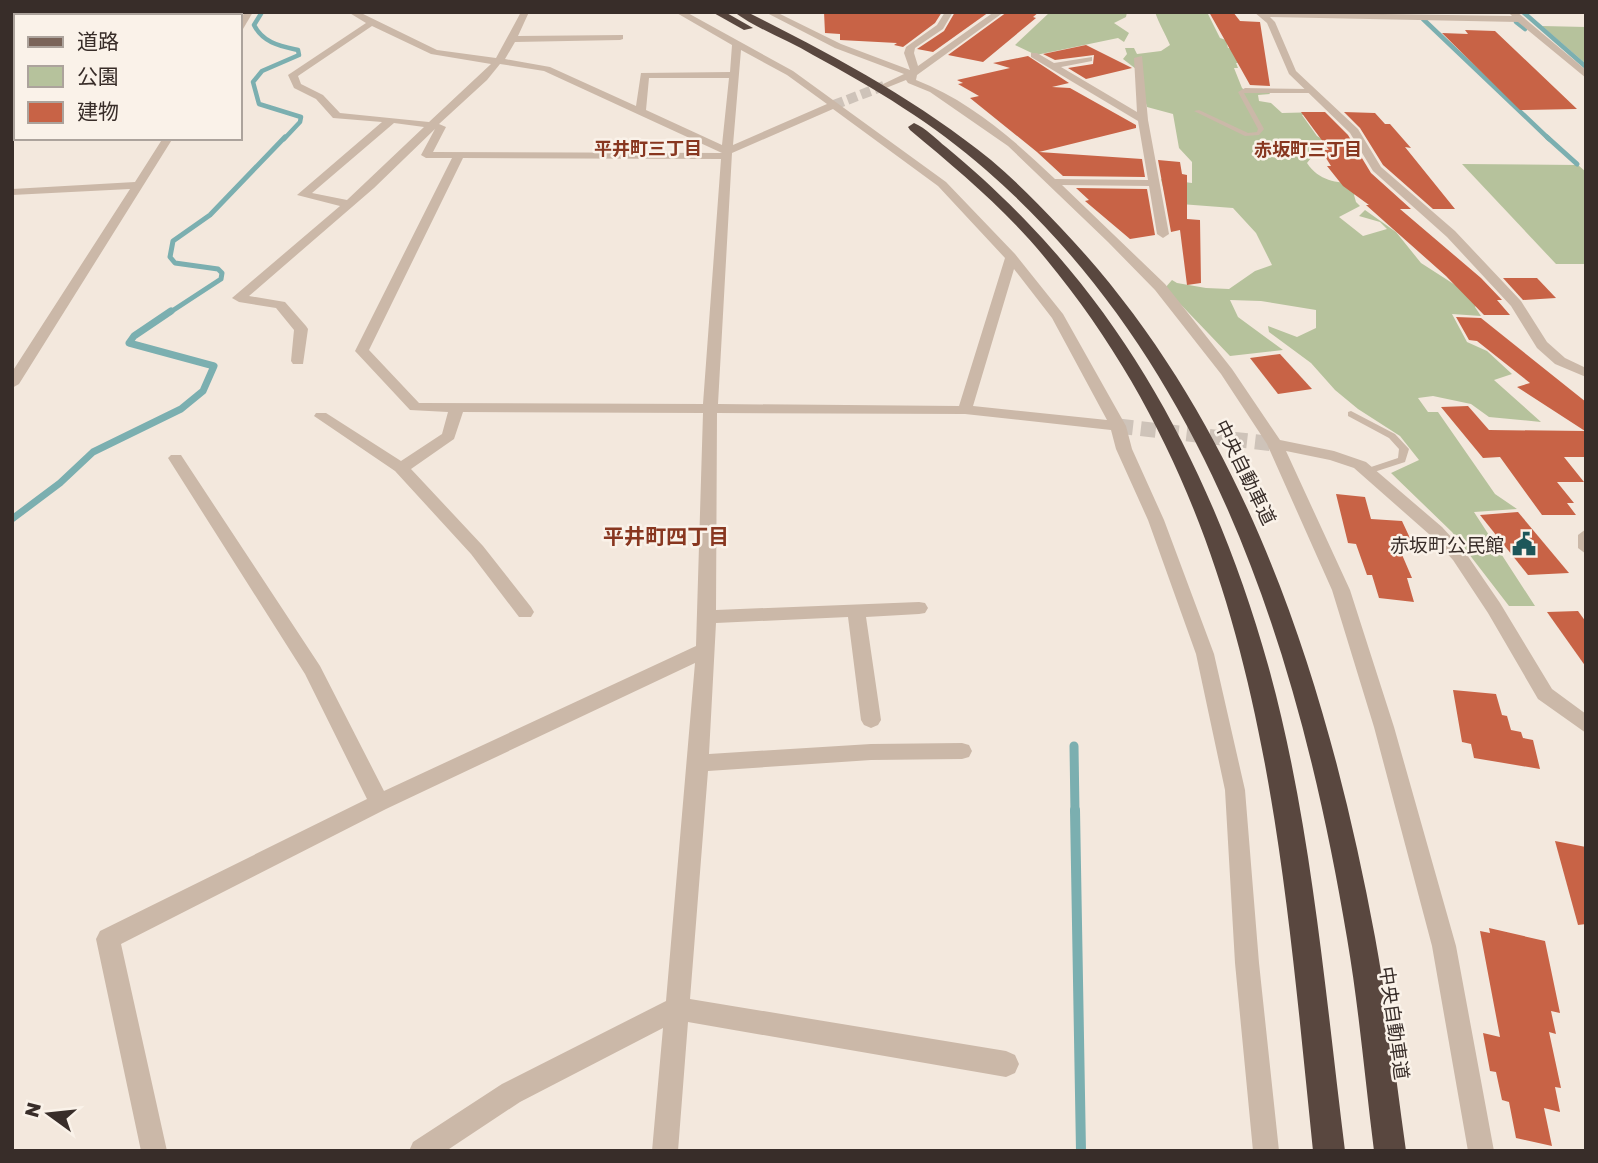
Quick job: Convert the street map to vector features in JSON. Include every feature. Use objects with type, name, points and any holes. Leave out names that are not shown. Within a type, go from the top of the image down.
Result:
[{"type":"highway","points":[[717,12],[796,52],[887,108],[987,187],[1037,238],[1087,297],[1152,398],[1211,525],[1247,632],[1277,756],[1304,931],[1329,1151]]},
{"type":"highway","name":"中央自動車道","points":[[739,12],[845,67],[877,87],[951,137],[1018,191],[1073,246],[1130,316],[1189,407],[1218,459],[1248,525],[1289,633],[1326,763],[1361,939],[1390,1151]]},
{"type":"street","points":[[352,12],[427,49],[445,55],[499,60],[547,69],[641,111],[727,154]]},
{"type":"street","points":[[298,361],[301,330],[280,305],[239,298],[349,204],[484,78],[513,39],[525,12]]},
{"type":"street","points":[[679,12],[790,73],[942,184],[1011,257],[1058,317],[1118,426],[1124,449],[1156,520],[1205,654],[1235,790],[1247,962],[1266,1151]]},
{"type":"street","points":[[769,12],[838,46],[914,73]]},
{"type":"street","points":[[949,12],[940,27],[911,47],[909,53],[914,73],[911,81],[933,90],[979,119],[1054,182],[1160,287],[1227,372],[1275,444],[1341,590],[1384,727],[1444,946],[1481,1151]]},
{"type":"street","points":[[886,85],[914,73],[1000,12]]},
{"type":"street","points":[[1259,13],[1516,15],[1586,75]]},
{"type":"street","points":[[1259,13],[1272,22],[1292,72],[1354,131],[1377,169],[1451,234],[1516,304],[1542,345],[1560,360],[1586,373]]},
{"type":"street","points":[[373,22],[293,75],[297,86],[310,89],[327,102],[337,116],[442,127],[426,155],[727,154],[834,105]]},
{"type":"street","points":[[513,39],[620,37]]},
{"type":"street","points":[[665,1151],[698,764],[707,617],[710,409],[737,44]]},
{"type":"street","points":[[1034,55],[1143,121]]},
{"type":"street","points":[[1051,66],[1085,57],[1100,65]]},
{"type":"street","points":[[1139,58],[1143,121],[1163,234]]},
{"type":"street","points":[[641,111],[645,75],[735,75]]},
{"type":"street","points":[[349,204],[303,195],[391,120]]},
{"type":"street","points":[[12,384],[167,140]]},
{"type":"street","points":[[458,155],[362,351],[415,407],[964,410],[1118,426]]},
{"type":"street","points":[[1054,182],[1154,183]]},
{"type":"street","points":[[12,192],[138,185]]},
{"type":"street","points":[[964,410],[1011,257]]},
{"type":"street","points":[[401,468],[449,436],[457,407]]},
{"type":"street","points":[[321,416],[401,468],[477,550],[526,612]]},
{"type":"street","points":[[1275,444],[1334,456],[1360,465],[1436,531],[1459,556],[1494,608],[1545,694],[1586,725]]},
{"type":"street","points":[[176,458],[313,671],[379,803]]},
{"type":"street","points":[[1586,536],[1586,548]]},
{"type":"street","points":[[707,617],[919,608]]},
{"type":"street","points":[[856,611],[871,720]]},
{"type":"street","points":[[154,1151],[108,939],[379,803],[705,650]]},
{"type":"street","points":[[698,764],[871,752],[962,751]]},
{"type":"street","points":[[422,1151],[511,1093],[677,1008],[1006,1064]]},
{"type":"lane","points":[[1197,111],[1247,135],[1253,135],[1261,129],[1241,92],[1310,91]]},
{"type":"lane","points":[[1352,414],[1392,436],[1404,449],[1402,460],[1367,471]]},
{"type":"green space","points":[[1050,12],[1127,12],[1126,17],[1114,23],[1129,33],[1124,42],[1118,38],[1036,55],[1015,45]]},
{"type":"green space","points":[[1155,12],[1207,12],[1220,38],[1226,40],[1228,48],[1236,49],[1243,63],[1236,63],[1238,68],[1234,68],[1242,88],[1247,92],[1268,91],[1270,94],[1258,95],[1259,101],[1271,103],[1282,113],[1326,114],[1302,115],[1322,139],[1320,141],[1324,148],[1318,149],[1320,158],[1311,158],[1307,163],[1323,177],[1356,183],[1360,187],[1354,195],[1360,206],[1339,217],[1363,236],[1387,229],[1380,222],[1359,216],[1365,210],[1396,232],[1421,263],[1463,290],[1477,304],[1475,307],[1481,316],[1452,314],[1467,342],[1487,351],[1512,374],[1494,380],[1541,422],[1489,417],[1471,404],[1433,396],[1418,398],[1428,412],[1438,412],[1495,494],[1517,509],[1474,512],[1535,606],[1509,606],[1452,532],[1391,473],[1419,460],[1400,436],[1358,409],[1335,390],[1311,363],[1269,332],[1268,326],[1297,337],[1316,328],[1316,310],[1261,301],[1230,300],[1238,317],[1283,350],[1230,356],[1165,288],[1172,280],[1206,288],[1229,289],[1255,271],[1272,265],[1256,233],[1233,208],[1167,203],[1161,179],[1192,183],[1192,162],[1179,148],[1173,114],[1147,107],[1136,69],[1123,59],[1127,54],[1125,48],[1134,48],[1137,54],[1161,51],[1170,45]]},
{"type":"green space","points":[[1542,26],[1586,27],[1586,64]]},
{"type":"green space","points":[[1462,164],[1578,165],[1586,172],[1586,264],[1556,264]]},
{"type":"building","points":[[824,12],[942,12],[935,23],[903,47],[894,45],[897,43],[840,40],[840,34],[825,33]]},
{"type":"building","points":[[955,12],[989,12],[933,52],[917,49],[944,31]]},
{"type":"building","points":[[1007,12],[1039,12],[1033,17],[1036,18],[983,62],[948,55]]},
{"type":"building","points":[[1209,12],[1233,12],[1240,21],[1260,22],[1270,86],[1250,85]]},
{"type":"building","points":[[1465,30],[1495,31],[1577,109],[1520,110],[1442,33],[1468,34]]},
{"type":"building","points":[[1086,45],[1132,68],[1086,79],[1068,68],[1093,64],[1094,55],[1055,60],[1043,54]]},
{"type":"building","points":[[1028,56],[1069,83],[1052,87],[1070,88],[1136,125],[1136,128],[1039,152],[1142,159],[1145,177],[1063,176],[970,98],[979,96],[958,84],[963,83],[957,80],[1010,68],[993,63]]},
{"type":"building","points":[[1301,112],[1325,112],[1348,135],[1371,173],[1411,209],[1400,209],[1481,278],[1502,300],[1497,300],[1510,315],[1484,315],[1446,276],[1366,205],[1369,205],[1343,186],[1327,166],[1331,166],[1321,150],[1329,150]]},
{"type":"building","points":[[1344,112],[1375,113],[1385,124],[1390,124],[1411,148],[1405,147],[1455,209],[1433,209],[1383,165],[1360,128]]},
{"type":"building","points":[[1158,160],[1180,162],[1182,174],[1187,175],[1187,219],[1200,220],[1201,283],[1187,285],[1180,230],[1171,232]]},
{"type":"building","points":[[1076,188],[1147,189],[1155,235],[1130,239],[1085,201],[1089,200]]},
{"type":"building","points":[[1503,278],[1537,278],[1556,298],[1523,300]]},
{"type":"building","points":[[1456,317],[1481,318],[1586,402],[1586,457],[1564,457],[1584,482],[1557,482],[1574,503],[1567,503],[1576,515],[1542,515],[1500,457],[1483,458],[1441,407],[1468,406],[1489,430],[1585,431],[1517,387],[1530,383],[1477,341],[1469,340]]},
{"type":"building","points":[[1280,354],[1312,389],[1278,394],[1250,358]]},
{"type":"building","points":[[1336,494],[1365,497],[1371,519],[1402,521],[1416,551],[1400,550],[1412,578],[1407,578],[1414,602],[1379,598],[1372,575],[1367,575],[1356,544],[1348,543]]},
{"type":"building","name":"赤坂町公民館","points":[[1518,512],[1569,573],[1528,575],[1480,515]]},
{"type":"building","points":[[1578,611],[1586,622],[1586,667],[1547,612]]},
{"type":"building","points":[[1453,690],[1496,694],[1502,715],[1507,716],[1511,730],[1521,732],[1523,738],[1533,740],[1540,769],[1474,758],[1471,744],[1462,742]]},
{"type":"building","points":[[1555,841],[1586,847],[1586,924],[1578,925]]},
{"type":"building","points":[[1489,928],[1545,941],[1560,1013],[1551,1011],[1556,1034],[1549,1032],[1561,1088],[1555,1087],[1560,1112],[1544,1108],[1552,1146],[1516,1138],[1509,1102],[1502,1100],[1496,1072],[1490,1071],[1483,1033],[1500,1037],[1480,931],[1490,933]]},
{"type":"waterway","points":[[262,12],[254,25],[262,36],[273,43],[298,50],[299,55],[262,71],[253,82],[259,104],[301,117],[300,122],[284,139]]},
{"type":"waterway","points":[[1523,12],[1586,67]]},
{"type":"waterway","points":[[1423,19],[1549,139]]},
{"type":"waterway","points":[[1516,22],[1525,29]]},
{"type":"waterway","points":[[169,313],[221,279],[222,273],[218,269],[175,263],[170,257],[173,241],[210,215],[285,137]]},
{"type":"waterway","points":[[1547,137],[1577,164]]},
{"type":"waterway","points":[[12,519],[60,483],[93,452],[181,409],[203,391],[214,366],[129,343],[134,336],[171,311]]},
{"type":"waterway","points":[[1074,746],[1075,812]]},
{"type":"waterway","points":[[1075,810],[1081,1151]]},
{"type":"tunnel","points":[[834,105],[886,85]]},
{"type":"tunnel","points":[[1118,426],[1275,444]]},
{"type":"place","name":"赤坂町公民館","points":[[1524,544]]},
{"type":"district","name":"平井町三丁目","points":[[648,148]]},
{"type":"district","name":"赤坂町三丁目","points":[[1308,149]]},
{"type":"district","name":"平井町四丁目","points":[[666,536]]}]
